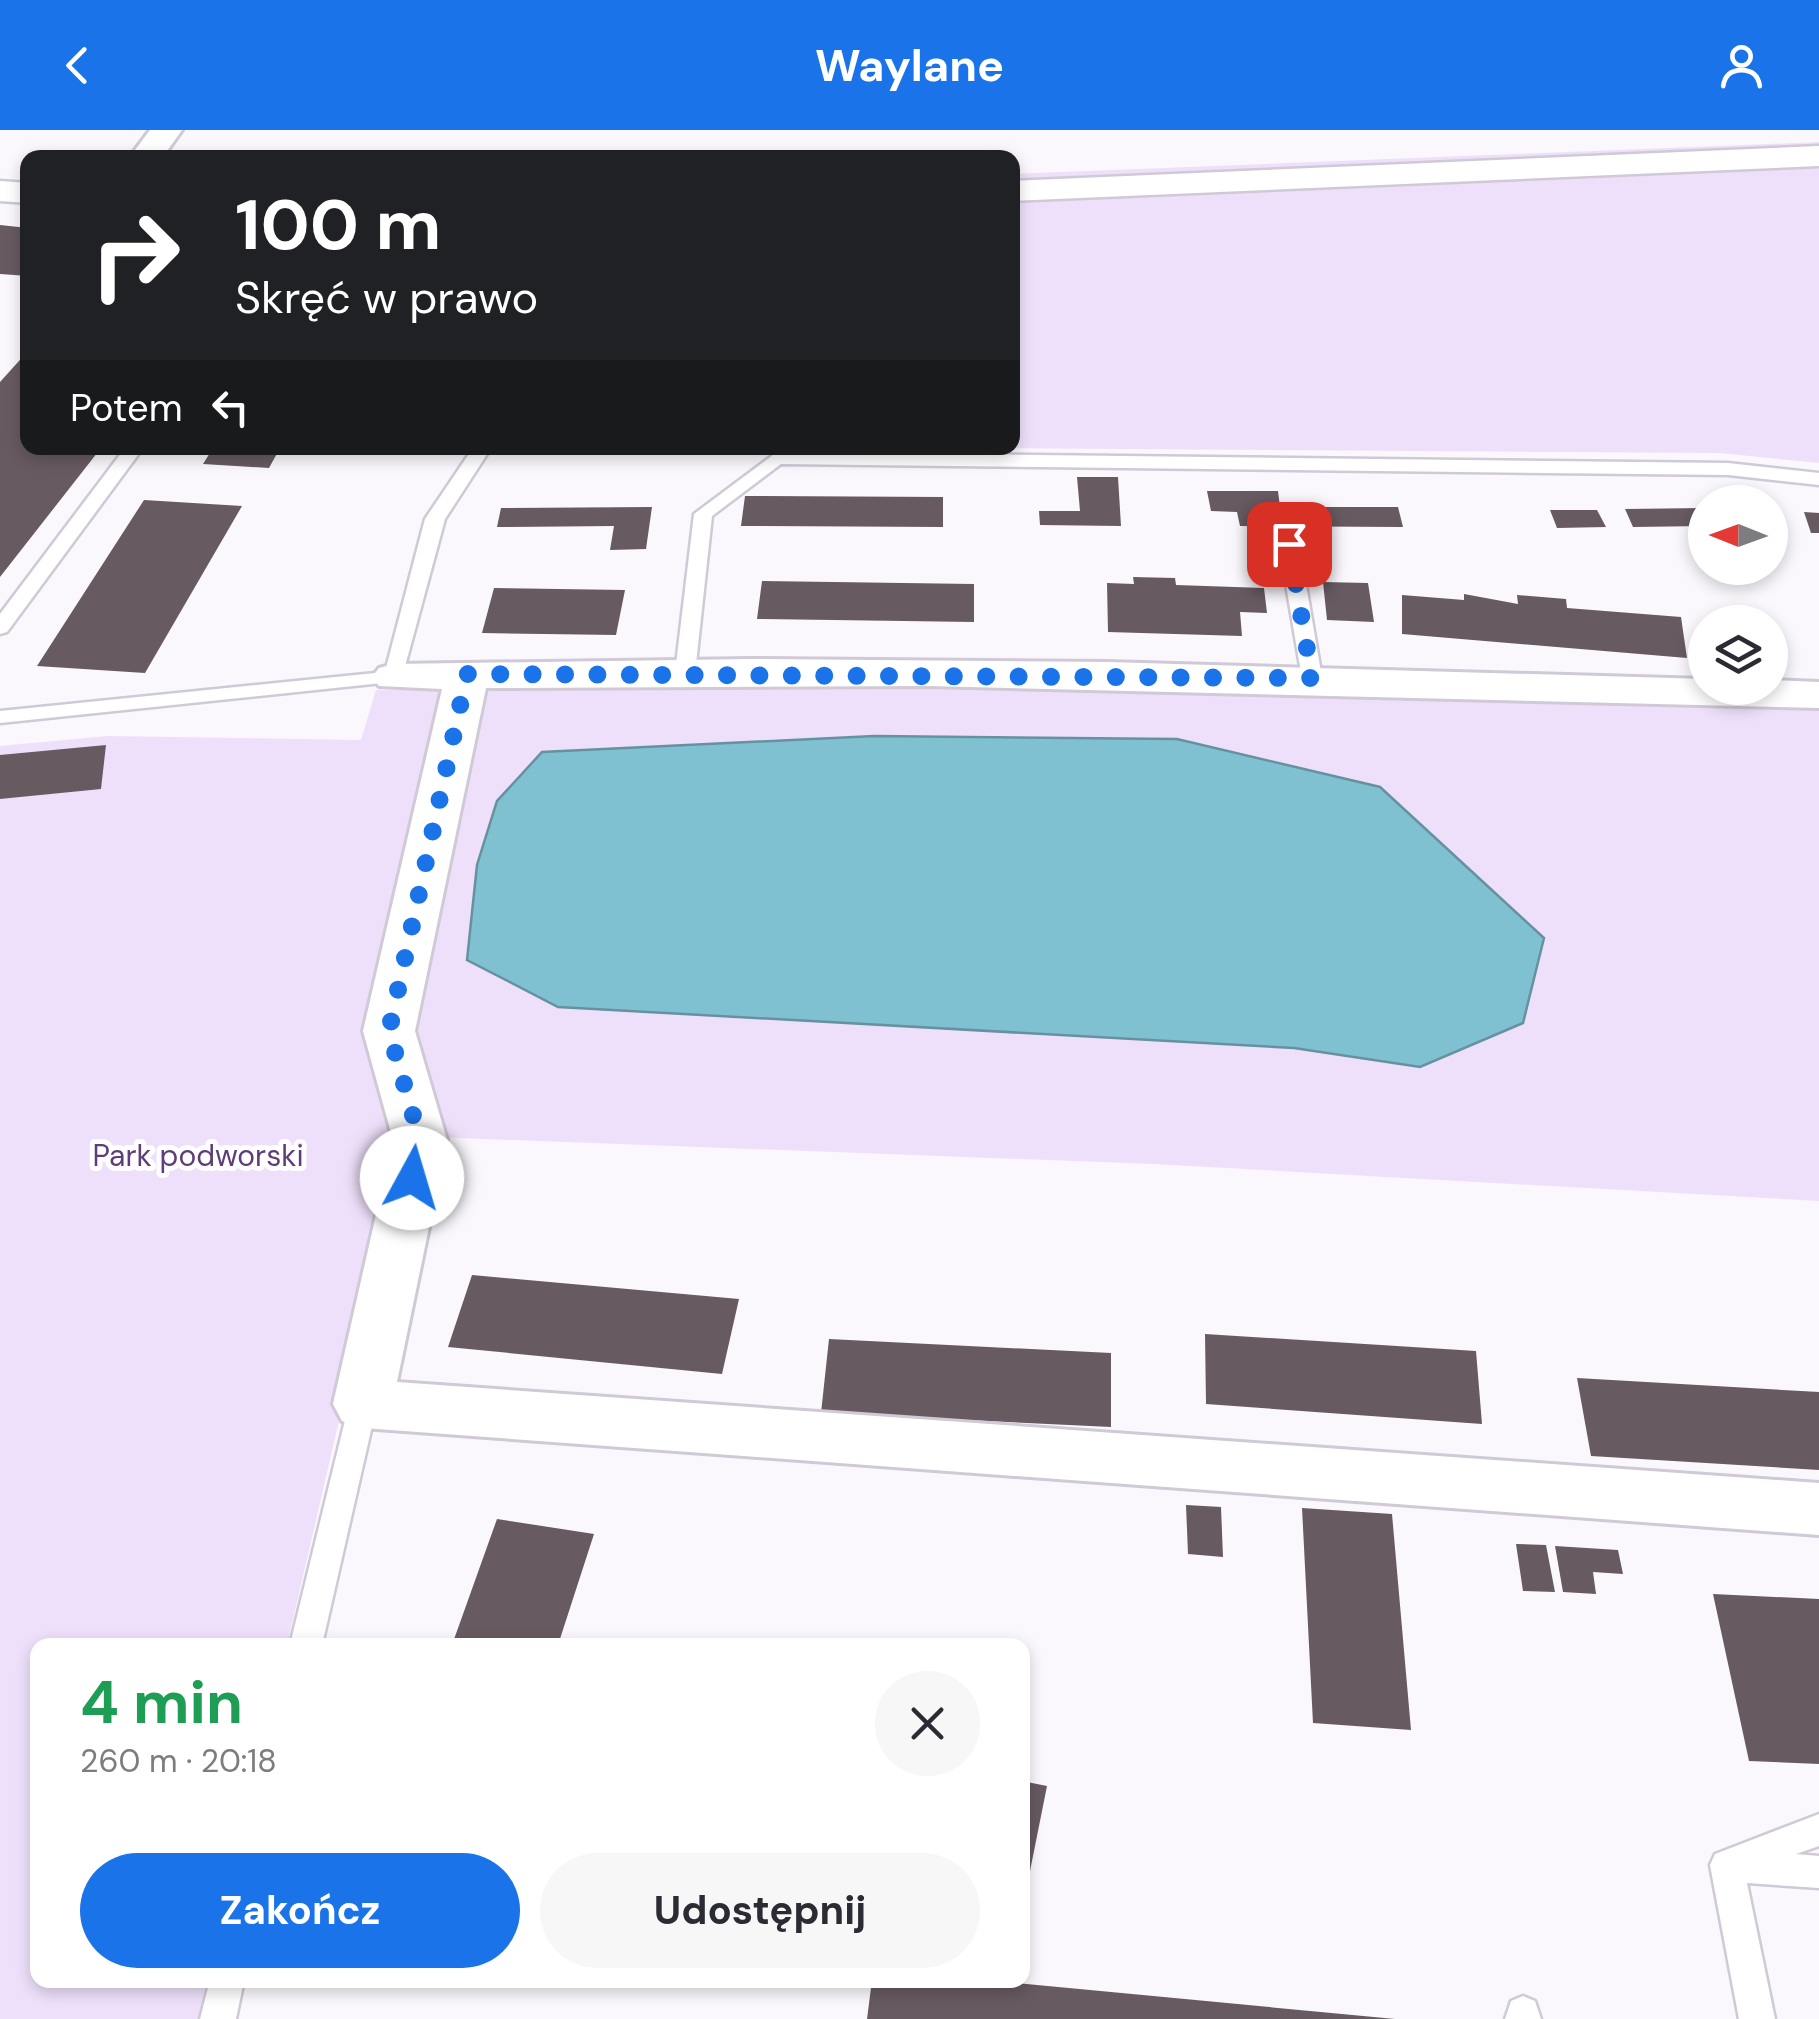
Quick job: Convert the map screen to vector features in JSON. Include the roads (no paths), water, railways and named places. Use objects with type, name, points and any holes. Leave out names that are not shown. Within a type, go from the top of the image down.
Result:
[{"type":"street","points":[[1020,190],[1819,156]]},
{"type":"street","points":[[394,677],[685,673],[1312,678],[1819,695]]},
{"type":"street","points":[[467,674],[389,1031],[420,1140],[363,1404],[1819,1509]]},
{"type":"lane","points":[[0,628],[129,455]]},
{"type":"lane","points":[[0,717],[394,677],[435,519],[477,455]]},
{"type":"lane","points":[[685,673],[703,514],[777,458],[1728,469],[1819,479]]},
{"type":"lane","points":[[1289,544],[1312,678]]},
{"type":"lane","points":[[308,1638],[363,1404]]},
{"type":"lane","points":[[1727,1865],[1819,1830]]},
{"type":"lane","points":[[1727,1865],[1819,1872]]},
{"type":"lane","points":[[1727,1865],[1757,2019]]},
{"type":"lane","points":[[218,2019],[226,1988]]},
{"type":"water","points":[[874,736],[1177,739],[1380,787],[1544,938],[1523,1023],[1420,1067],[1294,1048],[558,1007],[467,960],[477,865],[497,801],[542,752]]},
{"type":"park label","name":"Park podworski","points":[[198,1155]]}]
